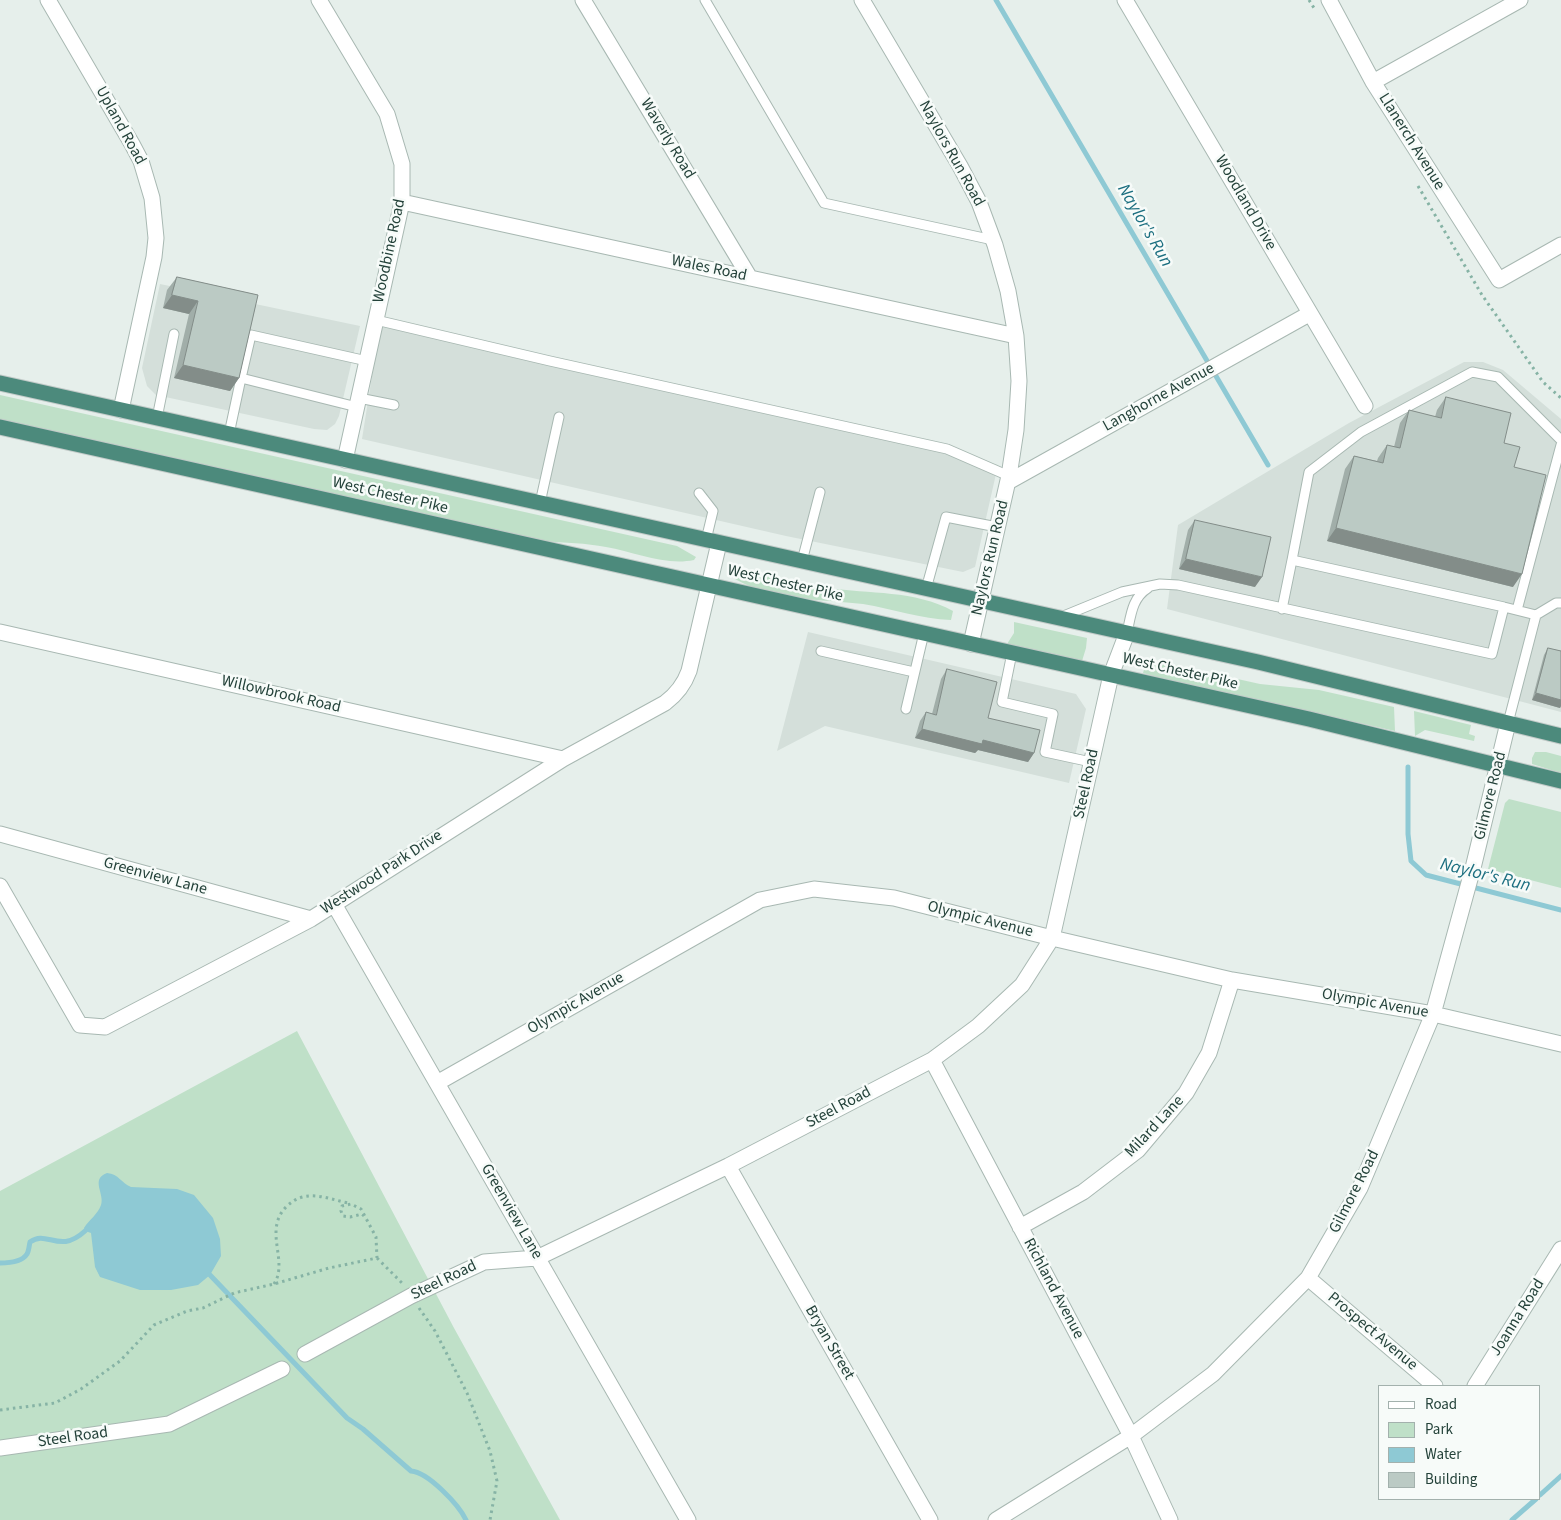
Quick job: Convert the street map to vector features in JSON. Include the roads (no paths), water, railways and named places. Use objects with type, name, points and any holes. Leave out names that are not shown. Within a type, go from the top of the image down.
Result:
[{"type":"highway","name":"West Chester Pike","points":[[0,383],[1258,662],[1561,736]]},
{"type":"highway","name":"West Chester Pike","points":[[0,427],[1111,674],[1300,717],[1561,781]]},
{"type":"street","name":"Upland Road","points":[[48,0],[132,144],[148,179],[152,198],[155,228],[154,257],[121,410]]},
{"type":"street","name":"Woodbine Road","points":[[319,0],[387,114],[402,164],[402,202],[345,460]]},
{"type":"street","name":"Waverly Road","points":[[583,0],[750,278]]},
{"type":"street","name":"Naylors Run Road","points":[[862,0],[960,166],[979,202],[993,240],[1008,291],[1016,336],[1019,381],[1016,430],[1009,479],[971,644]]},
{"type":"street","name":"Woodland Drive","points":[[1125,0],[1365,406]]},
{"type":"street","name":"Llanerch Avenue","points":[[1329,0],[1373,82],[1499,280],[1561,245]]},
{"type":"street","points":[[1373,82],[1520,0]]},
{"type":"street","name":"Wales Road","points":[[402,202],[1016,336]]},
{"type":"street","name":"Langhorne Avenue","points":[[1009,479],[1310,314]]},
{"type":"street","name":"Westwood Park Drive","points":[[0,886],[80,1025],[105,1027],[311,919],[563,759],[666,703],[684,684],[689,671],[709,585],[712,541]]},
{"type":"street","name":"Willowbrook Road","points":[[0,632],[563,759]]},
{"type":"street","name":"Steel Road","points":[[305,1354],[411,1296],[484,1262],[537,1258],[728,1166],[932,1060],[978,1026],[1022,985],[1052,938],[1111,674],[1127,633]]},
{"type":"street","name":"Gilmore Road","points":[[996,1520],[1131,1436],[1213,1374],[1308,1278],[1360,1188],[1432,1014],[1473,868],[1508,723]]},
{"type":"street","name":"Greenview Lane","points":[[0,834],[311,919]]},
{"type":"street","name":"Olympic Avenue","points":[[437,1083],[760,900],[814,888],[894,898],[1052,938],[1232,980],[1432,1014],[1561,1044]]},
{"type":"street","name":"Greenview Lane","points":[[334,904],[688,1520]]},
{"type":"street","name":"Milard Lane","points":[[1020,1227],[1083,1192],[1138,1150],[1186,1093],[1209,1053],[1232,980]]},
{"type":"street","name":"Richland Avenue","points":[[932,1060],[1131,1436],[1170,1520]]},
{"type":"street","name":"Bryan Street","points":[[728,1166],[930,1520]]},
{"type":"street","name":"Joanna Road","points":[[1476,1385],[1561,1249]]},
{"type":"street","name":"Prospect Avenue","points":[[1308,1278],[1434,1385]]},
{"type":"street","name":"Steel Road","points":[[0,1448],[170,1424],[282,1369]]},
{"type":"lane","points":[[705,0],[824,203],[993,240]]},
{"type":"lane","points":[[376,320],[570,366],[946,449],[1009,479]]},
{"type":"lane","points":[[157,418],[174,334]]},
{"type":"lane","points":[[229,434],[251,335],[367,361]]},
{"type":"lane","points":[[1282,609],[1309,472],[1361,432],[1472,372],[1498,377],[1561,440]]},
{"type":"lane","points":[[241,378],[358,402],[394,405]]},
{"type":"lane","points":[[540,503],[559,417]]},
{"type":"lane","points":[[1517,610],[1561,445]]},
{"type":"lane","points":[[802,561],[820,492]]},
{"type":"lane","points":[[699,494],[713,511],[712,541]]},
{"type":"lane","points":[[926,589],[946,517],[997,527]]},
{"type":"lane","points":[[1292,560],[1536,615]]},
{"type":"lane","points":[[1058,618],[1122,592],[1160,584],[1178,585],[1492,654],[1504,607]]},
{"type":"lane","points":[[1127,633],[1136,600],[1148,588]]},
{"type":"lane","points":[[1508,723],[1536,615],[1556,603],[1561,603]]},
{"type":"lane","points":[[906,709],[924,633]]},
{"type":"lane","points":[[821,650],[914,672]]},
{"type":"lane","points":[[1012,653],[1002,702],[1053,714],[1045,752],[1091,762]]},
{"type":"water","points":[[107,1173],[114,1175],[131,1187],[177,1189],[194,1195],[213,1218],[220,1239],[221,1256],[210,1275],[198,1285],[171,1290],[140,1290],[100,1277],[95,1267],[91,1233],[85,1231],[84,1228],[101,1205],[99,1179]]},
{"type":"waterway","name":"Naylor's Run","points":[[996,0],[1268,465]]},
{"type":"waterway","name":"Naylor's Run","points":[[1408,767],[1408,834],[1411,861],[1426,875],[1561,910]]},
{"type":"waterway","points":[[0,1263],[22,1259],[28,1253],[30,1242],[36,1239],[68,1241],[85,1231]]},
{"type":"waterway","points":[[210,1275],[347,1418],[363,1429],[411,1471],[426,1477],[434,1483],[450,1498],[466,1520]]},
{"type":"waterway","points":[[1541,1494],[1561,1476]]},
{"type":"waterway","points":[[1512,1520],[1535,1500]]}]
